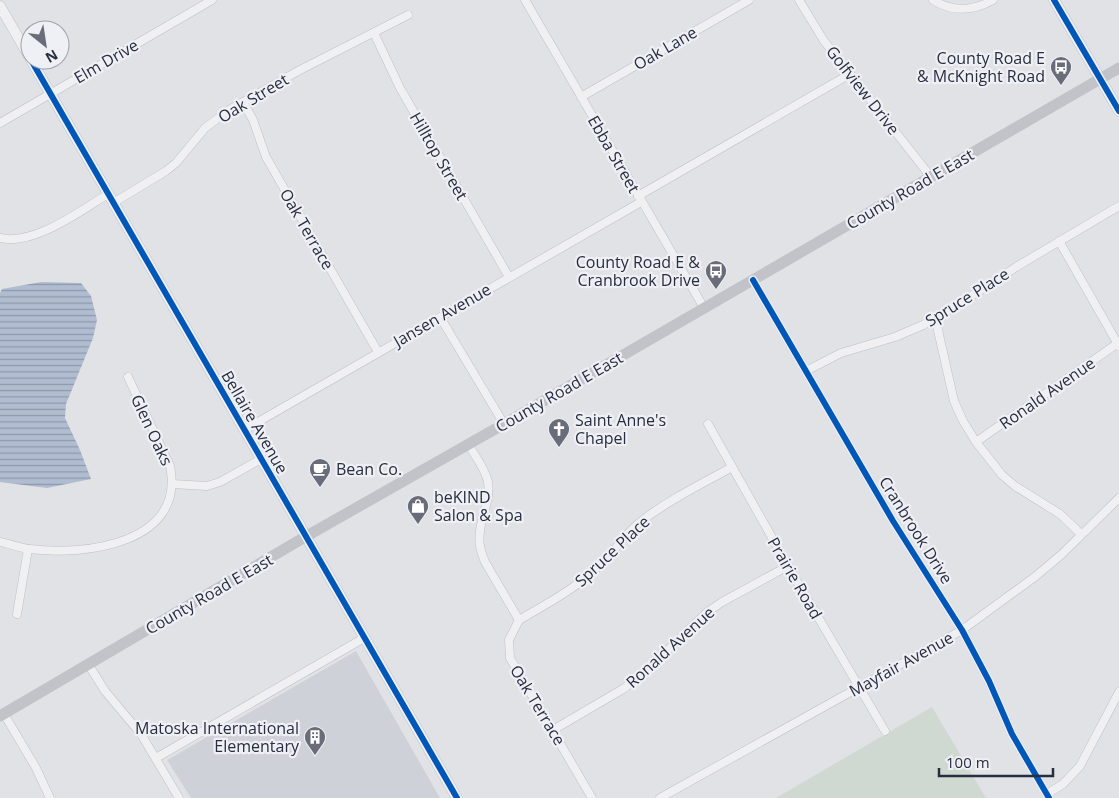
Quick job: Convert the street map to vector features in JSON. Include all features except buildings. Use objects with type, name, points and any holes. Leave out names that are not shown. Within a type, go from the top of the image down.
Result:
[{"type":"main road","name":"County Road E East","points":[[2,715],[305,537],[1119,68]]},
{"type":"street","name":"Elm Drive","points":[[0,123],[212,0]]},
{"type":"street","name":"Ebba Street","points":[[525,0],[704,308]]},
{"type":"street","name":"Oak Lane","points":[[580,97],[749,0]]},
{"type":"street","name":"Golfview Drive","points":[[799,0],[824,41],[931,177]]},
{"type":"street","points":[[933,0],[945,6],[965,9],[976,7],[992,0]]},
{"type":"street","points":[[1054,0],[1119,111]]},
{"type":"street","name":"Bellaire Avenue","points":[[0,6],[20,40]]},
{"type":"street","name":"Oak Street","points":[[0,238],[21,238],[42,232],[166,171],[205,128],[218,117],[298,71],[408,15]]},
{"type":"street","name":"Hilltop Street","points":[[374,33],[400,88],[509,277]]},
{"type":"street","name":"Bellaire Avenue","points":[[37,70],[457,798]]},
{"type":"street","name":"Jansen Avenue","points":[[244,430],[509,277],[850,74]]},
{"type":"street","name":"Oak Terrace","points":[[243,102],[266,157],[378,352]]},
{"type":"street","name":"Spruce Place","points":[[806,371],[841,353],[913,330],[1119,206]]},
{"type":"street","points":[[1058,241],[1118,344]]},
{"type":"street","name":"Cranbrook Drive","points":[[753,280],[893,521],[962,630],[989,681],[1012,734],[1048,796]]},
{"type":"street","points":[[440,317],[504,424]]},
{"type":"street","points":[[936,317],[954,401],[963,421],[976,442],[1002,475],[1015,486],[1060,514],[1082,534]]},
{"type":"street","name":"Ronald Avenue","points":[[976,442],[1118,344]]},
{"type":"street","name":"Glen Oaks","points":[[128,377],[170,466],[172,484]]},
{"type":"street","name":"Prairie Road","points":[[708,424],[788,566],[885,731]]},
{"type":"street","points":[[468,444],[483,468],[488,484],[488,500],[480,530],[481,552],[519,620]]},
{"type":"street","points":[[0,542],[28,549],[54,551],[91,548],[127,540],[138,535],[155,522],[168,503],[172,484],[207,486],[220,482],[260,459]]},
{"type":"street","name":"Spruce Place","points":[[519,620],[567,592],[585,579],[641,521],[732,467]]},
{"type":"street","name":"Mayfair Avenue","points":[[660,798],[962,630],[1036,576],[1119,498]]},
{"type":"street","points":[[17,614],[28,549]]},
{"type":"street","name":"Ronald Avenue","points":[[553,730],[624,689],[642,675],[706,613],[722,602],[788,566]]},
{"type":"street","name":"Oak Terrace","points":[[519,620],[508,640],[510,658],[592,798]]},
{"type":"street","points":[[156,758],[364,638]]},
{"type":"street","points":[[88,664],[105,692],[141,734],[179,798]]},
{"type":"street","points":[[1048,796],[1063,784],[1080,766],[1119,692]]},
{"type":"street","points":[[2,715],[36,768],[50,798]]},
{"type":"shaded area","points":[[356,651],[440,798],[191,798],[167,760]]},
{"type":"shaded area","points":[[932,707],[986,798],[776,798]]},
{"type":"water","points":[[41,282],[81,283],[91,296],[97,320],[93,338],[66,404],[65,418],[91,479],[47,488],[0,482],[0,293],[2,289]]},
{"type":"cycle path","points":[[1054,0],[1119,111]]},
{"type":"cycle path","points":[[37,70],[457,798]]},
{"type":"cycle path","points":[[753,280],[893,521],[962,630],[989,681],[1012,734],[1049,798]]},
{"type":"place","name":"County Road E & McKnight Road","points":[[1061,86]]},
{"type":"place","name":"County Road E & Cranbrook Drive","points":[[716,290]]},
{"type":"place","name":"Saint Anne's Chapel","points":[[559,448]]},
{"type":"place","name":"Bean Co.","points":[[320,488]]},
{"type":"place","name":"beKIND Salon & Spa","points":[[418,525]]},
{"type":"place","name":"Matoska International Elementary","points":[[315,756]]}]
